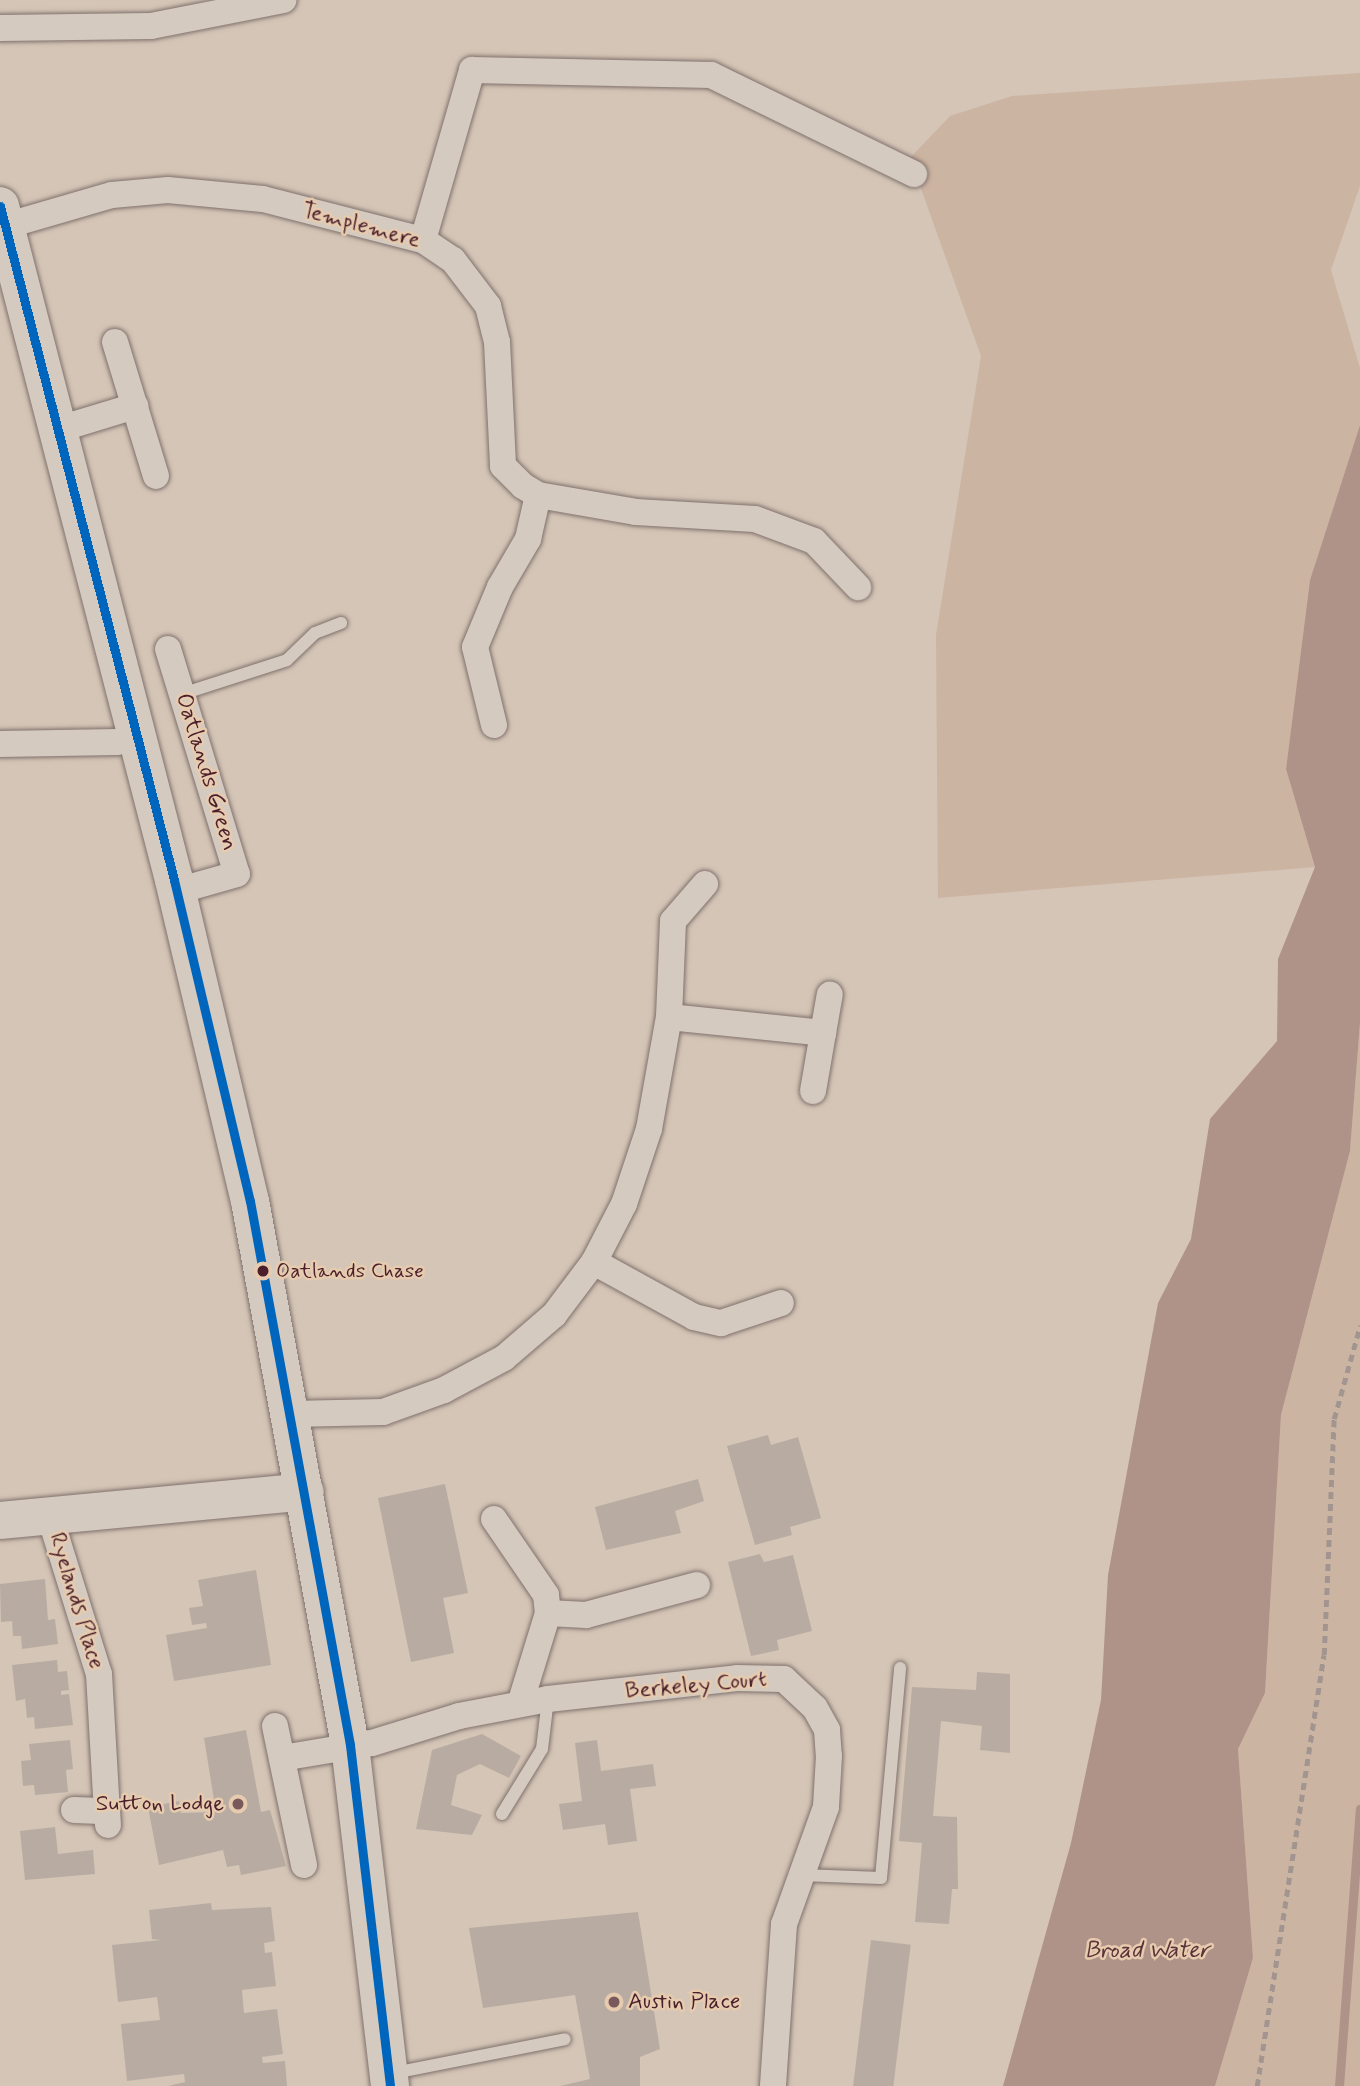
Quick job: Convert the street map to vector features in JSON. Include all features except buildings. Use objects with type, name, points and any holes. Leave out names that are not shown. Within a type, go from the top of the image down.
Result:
[{"type":"main road","points":[[3,216],[177,891],[250,1201],[350,1745],[390,2080]]},
{"type":"street","points":[[0,28],[151,26],[283,0]]},
{"type":"street","points":[[423,240],[472,70],[711,75],[915,174]]},
{"type":"street","name":"Templemere","points":[[3,216],[112,195],[168,190],[264,198],[423,240],[453,260],[488,306],[497,342],[502,466],[538,495],[636,512],[755,519],[814,541],[858,587]]},
{"type":"street","points":[[115,342],[156,476]]},
{"type":"street","points":[[57,430],[135,406]]},
{"type":"street","points":[[494,725],[475,647],[500,587],[528,539],[538,495]]},
{"type":"street","name":"Oatlands Green","points":[[168,649],[237,874],[177,891]]},
{"type":"street","points":[[0,744],[117,742],[137,737]]},
{"type":"street","points":[[290,1414],[383,1412],[444,1390],[504,1358],[554,1315],[594,1262],[624,1205],[649,1129],[669,1017],[673,921],[705,884]]},
{"type":"street","points":[[813,1091],[830,995]]},
{"type":"street","points":[[669,1017],[823,1033]]},
{"type":"street","points":[[594,1262],[694,1317],[721,1323],[781,1303]]},
{"type":"street","points":[[0,1520],[305,1491]]},
{"type":"street","name":"Ryelands Place","points":[[50,1517],[99,1674],[108,1818],[74,1810]]},
{"type":"street","points":[[494,1519],[546,1595],[548,1613],[520,1704]]},
{"type":"street","points":[[548,1613],[586,1615],[697,1585]]},
{"type":"street","name":"Berkeley Court","points":[[282,1758],[548,1699],[737,1678],[784,1679],[815,1708],[827,1730],[829,1756],[826,1808],[784,1924],[772,2086]]},
{"type":"street","points":[[275,1726],[304,1865]]},
{"type":"lane","points":[[182,694],[288,660],[315,633],[341,623]]},
{"type":"lane","points":[[800,1875],[880,1878],[900,1668]]},
{"type":"lane","points":[[502,1814],[542,1749],[548,1699]]},
{"type":"lane","points":[[390,2080],[565,2039]]},
{"type":"path","points":[[1257,2086],[1324,1655],[1334,1419],[1360,1326]]},
{"type":"shaded area","points":[[1360,73],[1360,186],[1331,270],[1360,368],[1360,425],[1310,580],[1286,769],[1315,867],[938,898],[936,635],[981,356],[910,158],[950,116],[1012,96]]},
{"type":"shaded area","points":[[1360,1023],[1360,2086],[1215,2086],[1253,1958],[1238,1749],[1265,1693],[1281,1415],[1350,1151]]},
{"type":"water","name":"Broad Water","points":[[1360,425],[1360,1023],[1350,1151],[1281,1415],[1265,1693],[1238,1749],[1253,1958],[1215,2086],[1003,2086],[1071,1843],[1101,1700],[1108,1575],[1158,1303],[1191,1239],[1210,1119],[1277,1041],[1278,959],[1315,867],[1286,769],[1310,580]]},
{"type":"waterway","points":[[1339,2086],[1360,1809]]},
{"type":"transit line","points":[[0,206],[174,880],[250,1201],[350,1745],[390,2086]]},
{"type":"place","name":"Oatlands Chase","points":[[263,1271]]},
{"type":"place","name":"Sutton Lodge","points":[[238,1804]]},
{"type":"place","name":"Austin Place","points":[[614,2002]]}]
